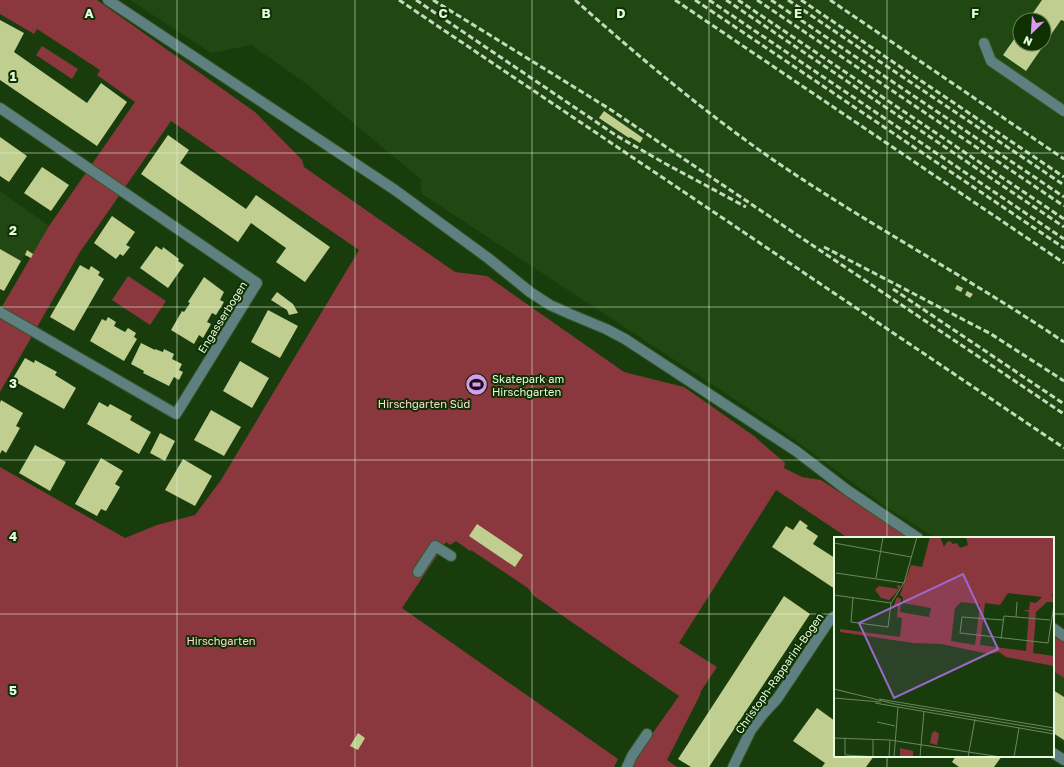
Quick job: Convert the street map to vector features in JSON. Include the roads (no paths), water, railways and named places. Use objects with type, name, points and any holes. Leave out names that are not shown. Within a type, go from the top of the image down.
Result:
[{"type":"street","points":[[108,0],[395,190],[488,258],[530,292],[550,305],[606,329],[625,339],[796,451],[847,490],[917,537]]},
{"type":"street","points":[[984,42],[991,61],[1064,110]]},
{"type":"street","name":"Engasserbogen","points":[[0,108],[257,283],[176,414],[0,312]]},
{"type":"street","points":[[418,572],[435,546],[451,556]]},
{"type":"street","name":"Christoph-Rapparini-Bogen","points":[[733,767],[751,730],[777,699],[829,621],[834,617]]},
{"type":"street","points":[[1054,629],[1064,636]]},
{"type":"street","points":[[627,767],[632,756],[647,734]]},
{"type":"street","points":[[1054,753],[1064,760]]},
{"type":"railway","points":[[399,0],[1064,448]]},
{"type":"railway","points":[[416,0],[617,136],[746,207]]},
{"type":"railway","points":[[433,0],[608,108],[1064,414]]},
{"type":"railway","points":[[575,0],[671,82],[746,141],[844,206],[1028,318],[1064,342]]},
{"type":"railway","points":[[675,0],[1064,263]]},
{"type":"railway","points":[[695,0],[1064,248]]},
{"type":"railway","points":[[709,0],[1064,239]]},
{"type":"railway","points":[[726,0],[1064,227]]},
{"type":"railway","points":[[738,0],[1064,219]]},
{"type":"railway","points":[[757,0],[1064,206]]},
{"type":"railway","points":[[771,0],[1064,197]]},
{"type":"railway","points":[[788,0],[1064,185]]},
{"type":"railway","points":[[801,0],[1064,177]]},
{"type":"railway","points":[[830,0],[1064,159]]},
{"type":"railway","points":[[824,247],[991,334],[1064,381]]},
{"type":"railway","points":[[893,289],[1064,404]]},
{"type":"place","name":"Skatepark am Hirschgarten","points":[[476,384]]},
{"type":"park label","name":"Hirschgarten Süd","points":[[424,403]]},
{"type":"park label","name":"Hirschgarten","points":[[221,640]]}]
